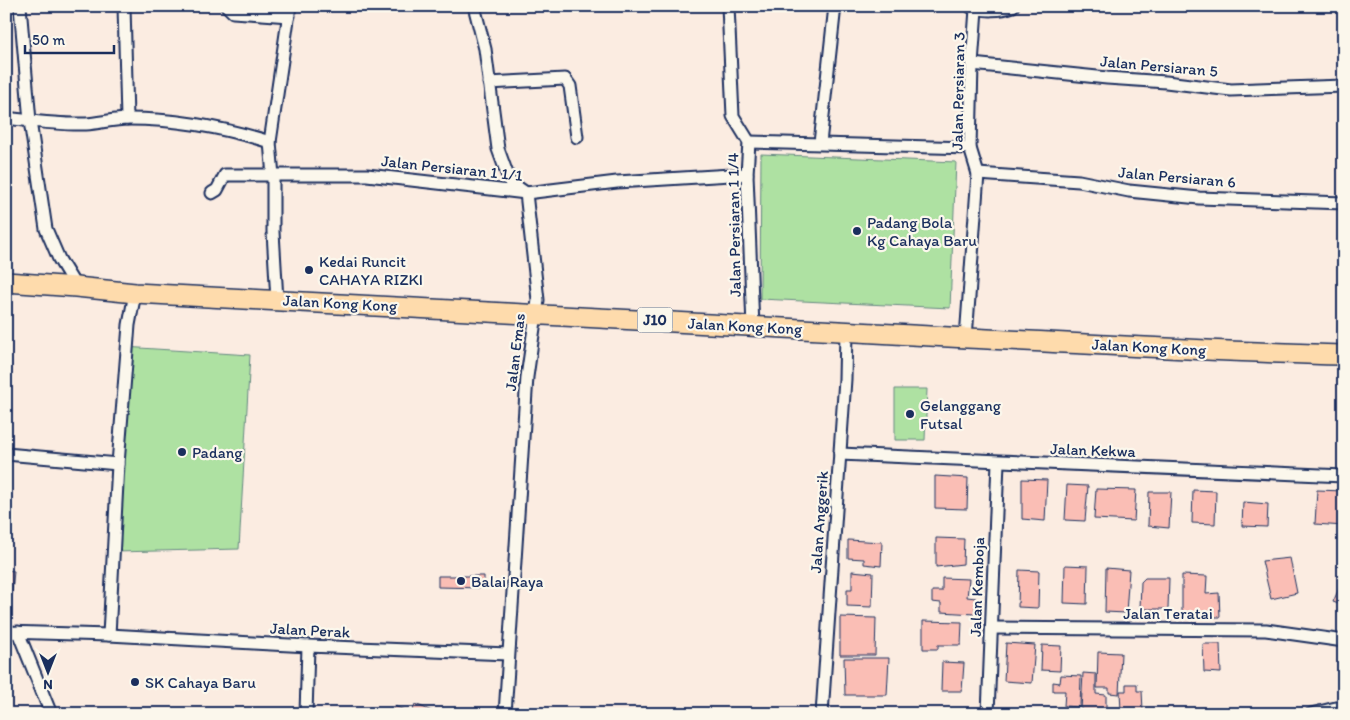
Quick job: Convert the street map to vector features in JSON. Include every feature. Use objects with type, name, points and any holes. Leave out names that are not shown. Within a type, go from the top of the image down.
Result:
[{"type":"main road","name":"Jalan Kong Kong","points":[[6,282],[135,293],[536,313],[753,327],[1344,355]]},
{"type":"main road","name":"Jalan Kong Kong","points":[[1304,354],[1344,359]]},
{"type":"street","points":[[20,6],[30,121],[46,229],[59,259],[76,287]]},
{"type":"street","points":[[124,6],[126,119]]},
{"type":"street","points":[[227,6],[233,12],[289,11],[270,142],[277,300]]},
{"type":"street","points":[[474,6],[485,49],[498,149],[510,182],[526,193]]},
{"type":"street","name":"Jalan Persiaran 1 1/4","points":[[728,6],[733,116],[749,142],[747,174],[753,327]]},
{"type":"street","points":[[820,143],[835,6]]},
{"type":"street","points":[[973,8],[1000,10],[1013,6]]},
{"type":"street","name":"Jalan Persiaran 3","points":[[973,8],[970,148],[978,174]]},
{"type":"street","name":"Jalan Persiaran 5","points":[[972,64],[1232,90],[1344,86]]},
{"type":"street","points":[[489,83],[566,79],[570,86],[578,137]]},
{"type":"street","points":[[6,118],[66,124],[87,124],[126,119],[174,122],[233,131],[270,142]]},
{"type":"street","points":[[749,142],[970,148]]},
{"type":"street","name":"Jalan Persiaran 1 1/1","points":[[212,193],[217,190],[225,175],[367,175],[526,193],[616,182],[747,174]]},
{"type":"street","points":[[966,338],[978,174]]},
{"type":"street","name":"Jalan Persiaran 6","points":[[978,174],[1079,181],[1129,192],[1199,198],[1344,203]]},
{"type":"street","name":"Jalan Emas","points":[[505,714],[527,377],[538,300],[526,193]]},
{"type":"street","points":[[109,635],[118,464],[129,325],[135,293]]},
{"type":"street","name":"Jalan Anggerik","points":[[822,714],[845,378],[846,332]]},
{"type":"street","points":[[6,454],[118,464]]},
{"type":"street","name":"Jalan Kekwa","points":[[840,454],[1344,476]]},
{"type":"street","name":"Jalan Kemboja","points":[[988,714],[998,462]]},
{"type":"street","name":"Jalan Teratai","points":[[992,628],[1266,630],[1344,641]]},
{"type":"street","points":[[12,632],[51,714]]},
{"type":"street","name":"Jalan Perak","points":[[12,632],[508,654]]},
{"type":"street","points":[[306,714],[308,646]]},
{"type":"street","points":[[1311,714],[1344,706]]},
{"type":"green space","name":"Padang Bola Kg Cahaya Baru","points":[[761,154],[956,162],[950,308],[760,299]]},
{"type":"green space","name":"Padang","points":[[124,347],[250,355],[239,549],[116,552]]},
{"type":"green space","name":"Gelanggang Futsal","points":[[895,389],[927,389],[925,440],[895,440]]},
{"type":"building","points":[[935,476],[968,478],[967,509],[935,508]]},
{"type":"building","points":[[1022,479],[1047,480],[1045,521],[1022,519]]},
{"type":"building","points":[[1067,485],[1088,486],[1085,521],[1065,520]]},
{"type":"building","points":[[1096,489],[1136,490],[1134,521],[1094,519]]},
{"type":"building","points":[[1193,490],[1216,491],[1215,524],[1192,523]]},
{"type":"building","points":[[1317,490],[1344,491],[1344,526],[1315,524]]},
{"type":"building","points":[[1149,492],[1171,492],[1169,528],[1148,526]]},
{"type":"building","points":[[1243,502],[1268,504],[1267,527],[1242,526]]},
{"type":"building","points":[[936,538],[964,539],[963,564],[936,567]]},
{"type":"building","points":[[848,540],[882,542],[881,566],[864,564],[864,559],[848,558]]},
{"type":"building","points":[[1290,558],[1297,593],[1271,599],[1262,561]]},
{"type":"building","points":[[1065,565],[1088,566],[1087,604],[1064,603]]},
{"type":"building","points":[[1106,568],[1129,570],[1126,613],[1105,612]]},
{"type":"building","points":[[6,570],[14,571],[11,602],[6,602]]},
{"type":"building","points":[[1019,570],[1039,571],[1038,608],[1018,607]]},
{"type":"building","points":[[852,571],[873,573],[872,607],[847,606],[847,589],[852,589]]},
{"type":"building","points":[[1182,575],[1207,576],[1206,594],[1219,593],[1220,617],[1182,617]]},
{"type":"building","name":"Balai Raya","points":[[438,576],[484,576],[484,588],[438,587]]},
{"type":"building","points":[[1344,577],[1344,606],[1333,602]]},
{"type":"building","points":[[942,578],[969,579],[967,597],[976,598],[975,614],[941,612],[941,603],[932,602],[932,591],[942,591]]},
{"type":"building","points":[[1145,578],[1169,578],[1168,609],[1140,609],[1141,582]]},
{"type":"building","points":[[840,617],[876,618],[875,655],[840,655]]},
{"type":"building","points":[[923,621],[962,622],[961,645],[938,645],[938,649],[923,649]]},
{"type":"building","points":[[1006,643],[1035,645],[1032,683],[1004,681]]},
{"type":"building","points":[[1203,644],[1220,644],[1221,673],[1204,672]]},
{"type":"building","points":[[1042,645],[1061,646],[1060,671],[1041,670]]},
{"type":"building","points":[[1098,652],[1121,653],[1119,694],[1109,693],[1109,688],[1097,688]]},
{"type":"building","points":[[844,658],[889,658],[887,695],[845,695]]},
{"type":"building","points":[[942,662],[964,663],[962,691],[941,691]]},
{"type":"building","points":[[1083,673],[1096,674],[1096,694],[1106,695],[1106,710],[1081,710]]},
{"type":"building","points":[[1061,675],[1081,676],[1080,707],[1064,706],[1065,691],[1053,691],[1053,682],[1060,683]]},
{"type":"building","points":[[1126,684],[1137,684],[1137,691],[1142,691],[1143,711],[1121,711],[1120,691],[1126,691]]},
{"type":"building","points":[[415,704],[434,712],[434,714],[391,714],[394,706],[412,713]]},
{"type":"place","name":"Padang Bola Kg Cahaya Baru","points":[[857,231]]},
{"type":"place","name":"Kedai Runcit CAHAYA RIZKI","points":[[309,270]]},
{"type":"place","name":"Gelanggang Futsal","points":[[910,414]]},
{"type":"place","name":"Padang","points":[[182,452]]},
{"type":"place","name":"Balai Raya","points":[[461,581]]},
{"type":"place","name":"SK Cahaya Baru","points":[[135,682]]}]
